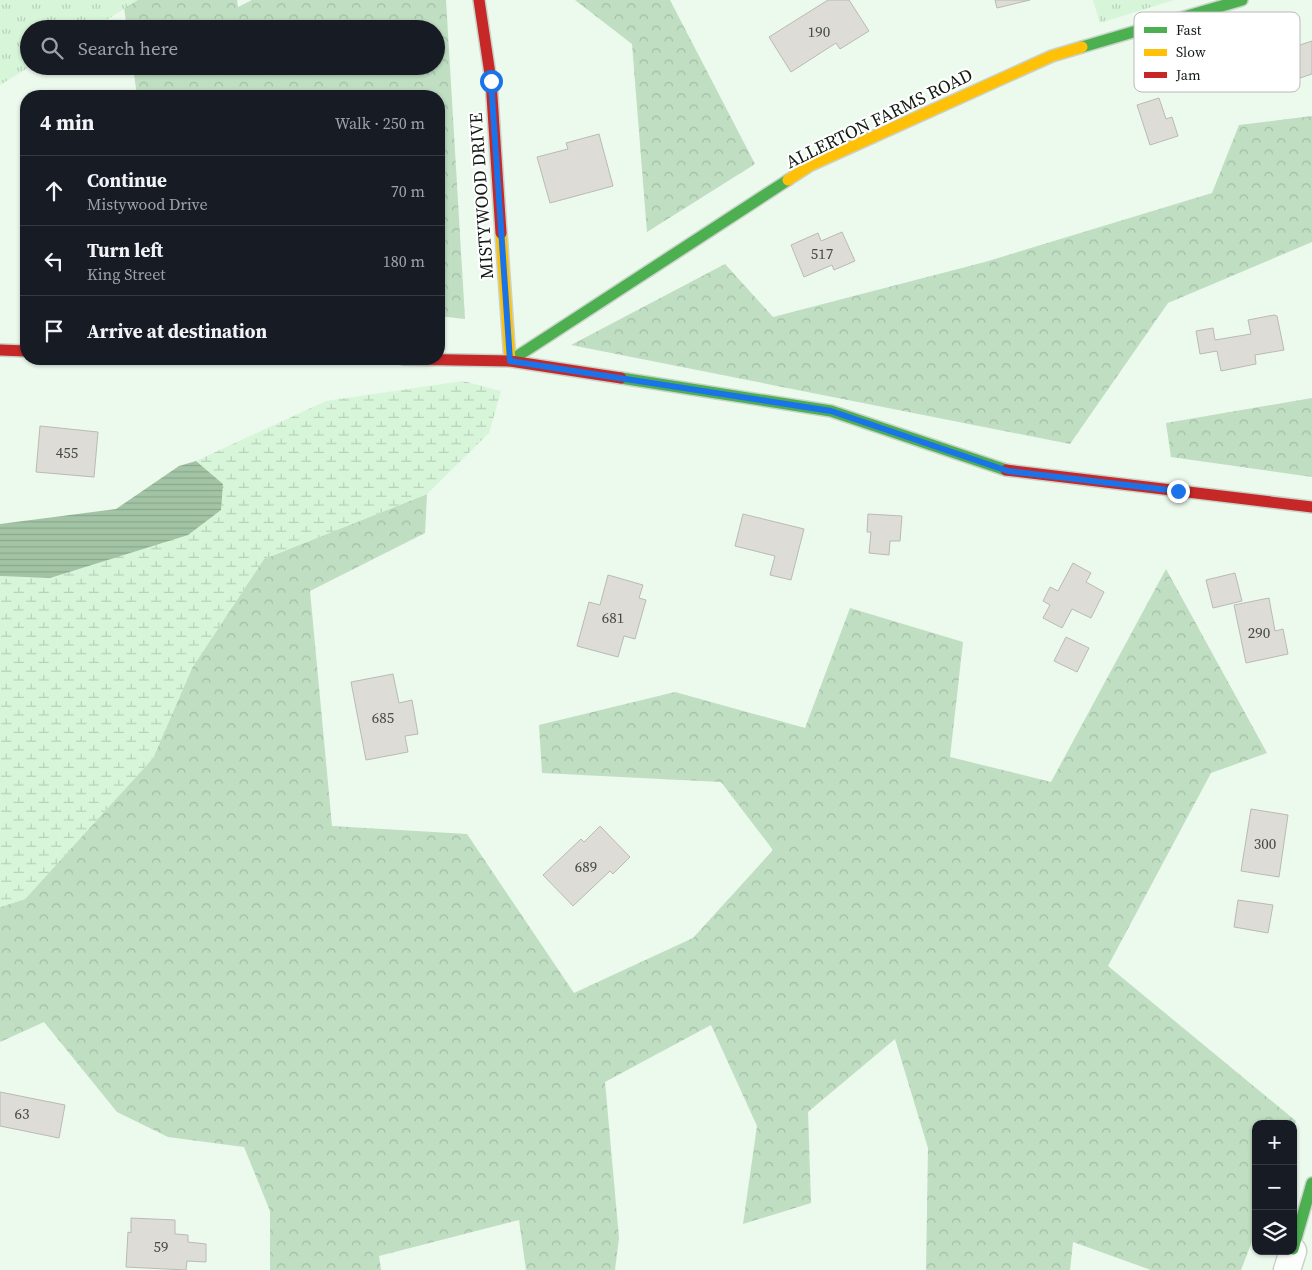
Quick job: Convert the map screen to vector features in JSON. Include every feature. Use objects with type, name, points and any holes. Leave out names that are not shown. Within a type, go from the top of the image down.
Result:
[{"type":"street","name":"MISTYWOOD DRIVE","points":[[479,0],[491,81],[510,361]]},
{"type":"street","name":"ALLERTON FARMS ROAD","points":[[1201,12],[1242,0]]},
{"type":"street","name":"ALLERTON FARMS ROAD","points":[[510,361],[811,165],[1052,56],[1134,32]]},
{"type":"street","points":[[0,350],[20,351]]},
{"type":"street","points":[[445,360],[510,361],[831,411],[1008,471],[1312,507]]},
{"type":"street","points":[[1297,1236],[1312,1183]]},
{"type":"street","points":[[1287,1270],[1292,1255]]},
{"type":"green space","points":[[0,0],[138,0],[106,20],[20,20],[20,73],[0,85]]},
{"type":"green space","points":[[123,0],[237,0],[238,7],[252,0],[446,0],[465,319],[445,317],[445,90],[136,90],[134,75],[445,75],[445,20],[126,20]]},
{"type":"green space","points":[[575,0],[670,0],[755,164],[647,232],[632,44]]},
{"type":"green space","points":[[1093,0],[1174,0],[1134,12],[1100,23]]},
{"type":"green space","points":[[1312,116],[1312,242],[1168,303],[1070,444],[571,345],[725,264],[773,317],[985,262],[1212,193],[1239,125]]},
{"type":"green space","points":[[463,381],[501,391],[489,433],[427,494],[264,559],[192,668],[153,758],[25,899],[0,907],[0,576],[50,578],[223,484],[196,461],[326,401]]},
{"type":"green space","points":[[1312,398],[1312,477],[1171,457],[1166,423]]},
{"type":"green space","points":[[427,494],[425,533],[310,591],[332,826],[467,834],[574,993],[693,938],[773,850],[721,782],[542,773],[539,725],[675,692],[805,728],[850,608],[963,642],[950,757],[1051,782],[1166,569],[1267,753],[1211,773],[1108,966],[1295,1120],[1252,1120],[1252,1241],[1241,1270],[1151,1270],[1073,1242],[1070,1270],[926,1270],[928,1148],[895,1039],[808,1112],[811,1203],[743,1224],[757,1126],[711,1025],[605,1082],[619,1238],[615,1270],[526,1270],[519,1220],[379,1256],[381,1270],[270,1270],[270,1211],[244,1147],[168,1137],[117,1112],[44,1022],[0,1042],[0,907],[25,899],[153,758],[192,668],[264,559]]},
{"type":"shaded area","points":[[196,461],[223,484],[221,510],[188,535],[50,578],[0,576],[0,524],[116,509],[179,466]]},
{"type":"building","points":[[828,0],[849,0],[869,31],[840,49],[836,43],[791,72],[769,37]]},
{"type":"building","points":[[995,0],[1030,0],[997,8]]},
{"type":"building","points":[[1312,41],[1312,74],[1300,78],[1300,45]]},
{"type":"building","points":[[1159,98],[1166,119],[1172,117],[1178,136],[1150,145],[1137,105]]},
{"type":"building","points":[[599,134],[613,186],[550,203],[537,157],[568,149],[566,143]]},
{"type":"building","points":[[842,232],[855,261],[834,270],[832,265],[804,277],[791,245],[818,233],[821,241]]},
{"type":"building","points":[[1277,316],[1284,350],[1255,355],[1256,364],[1221,371],[1217,351],[1200,354],[1196,331],[1213,328],[1215,340],[1251,334],[1248,320]]},
{"type":"building","points":[[40,426],[98,432],[94,477],[36,472]]},
{"type":"building","points":[[743,514],[804,529],[791,580],[770,575],[775,556],[735,546]]},
{"type":"building","points":[[868,514],[902,516],[900,541],[890,541],[889,555],[869,553],[871,532],[867,532]]},
{"type":"building","points":[[1073,563],[1091,573],[1086,582],[1104,592],[1091,618],[1072,609],[1062,628],[1043,618],[1050,605],[1043,601],[1050,587],[1058,591]]},
{"type":"building","points":[[1235,573],[1242,601],[1213,608],[1206,580]]},
{"type":"building","points":[[608,575],[643,585],[639,598],[646,600],[635,639],[624,636],[618,657],[577,646],[589,602],[600,605]]},
{"type":"building","points":[[1269,598],[1275,631],[1283,629],[1288,654],[1246,663],[1234,605]]},
{"type":"building","points":[[1066,637],[1089,648],[1077,672],[1054,661]]},
{"type":"building","points":[[393,674],[399,703],[412,700],[418,734],[405,736],[408,752],[366,760],[351,682]]},
{"type":"building","points":[[1251,809],[1288,815],[1279,877],[1241,871]]},
{"type":"building","points":[[600,826],[630,857],[613,874],[610,871],[573,906],[543,875],[581,839],[584,842]]},
{"type":"building","points":[[1238,900],[1273,905],[1268,933],[1234,927]]},
{"type":"building","points":[[0,1092],[65,1105],[59,1138],[0,1126]]},
{"type":"building","points":[[131,1218],[175,1220],[175,1234],[188,1235],[188,1242],[206,1244],[206,1262],[187,1261],[186,1270],[126,1267],[128,1232],[131,1233]]},
{"type":"traffic: fast","points":[[1201,12],[1242,0]]},
{"type":"traffic: fast","points":[[1082,47],[1134,32]]},
{"type":"traffic: fast","points":[[510,361],[788,180]]},
{"type":"traffic: fast","points":[[621,378],[831,411],[1006,470]]},
{"type":"traffic: fast","points":[[1297,1235],[1312,1183]]},
{"type":"traffic: slow","points":[[788,180],[811,165],[1052,56],[1082,47]]},
{"type":"traffic: slow","points":[[501,233],[510,361]]},
{"type":"traffic: jam","points":[[479,0],[491,81],[501,233]]},
{"type":"traffic: jam","points":[[0,350],[20,351]]},
{"type":"traffic: jam","points":[[445,360],[510,361],[621,378]]},
{"type":"traffic: jam","points":[[1006,470],[1312,507]]},
{"type":"route","points":[[491,81],[510,361],[831,411],[1008,471],[1178,491]]}]
